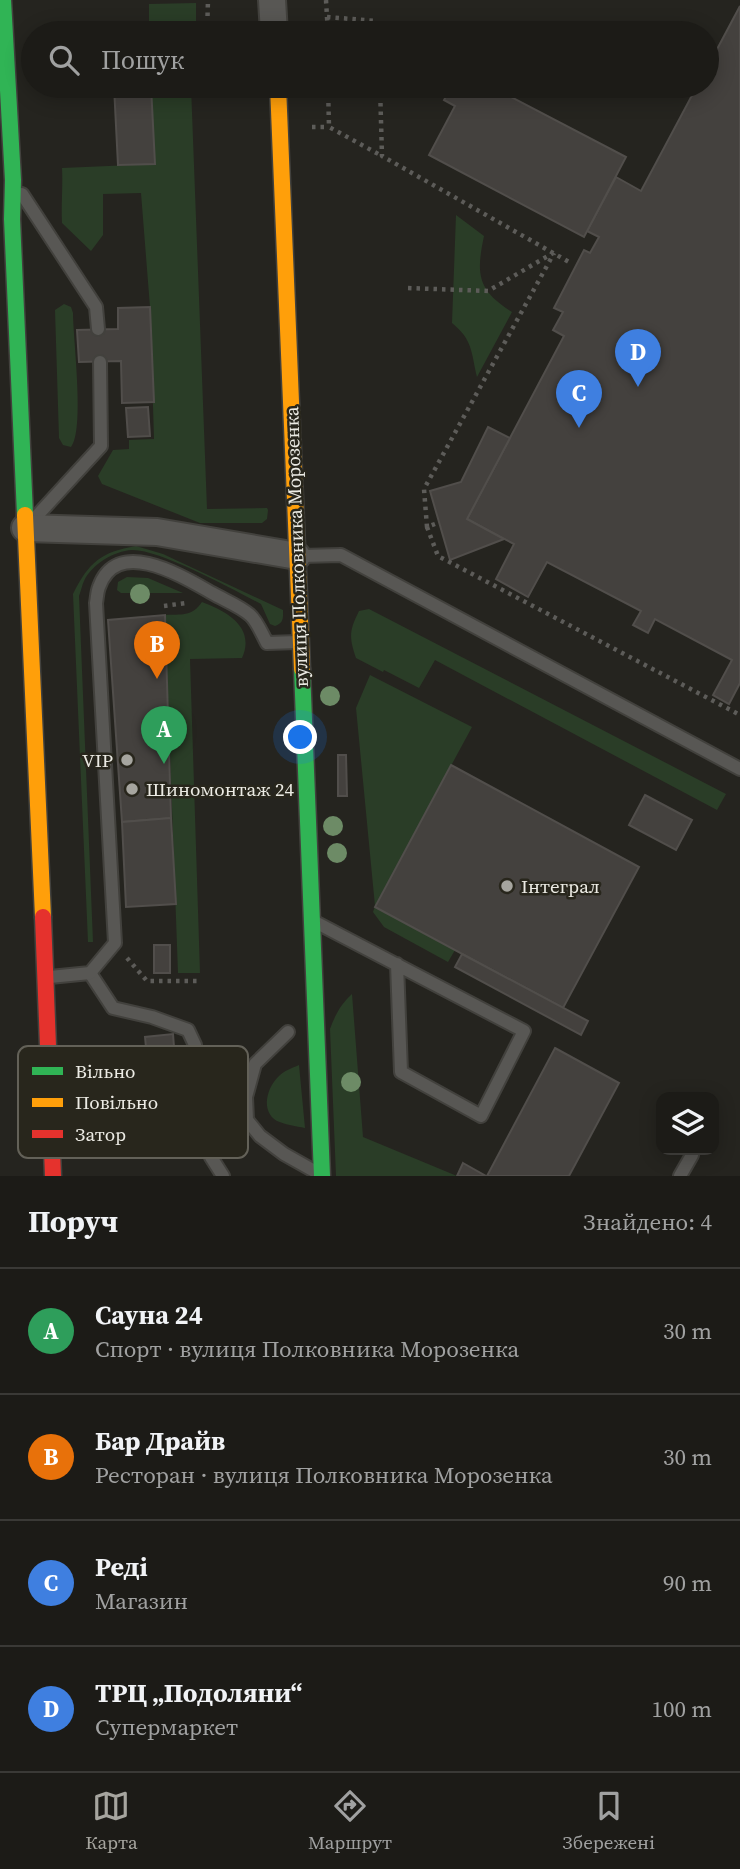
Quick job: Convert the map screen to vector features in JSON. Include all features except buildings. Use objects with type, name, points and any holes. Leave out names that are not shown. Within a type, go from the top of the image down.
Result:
[{"type":"main road","points":[[3,0],[4,105],[13,180],[6,219],[25,528],[48,1046]]},
{"type":"main road","name":"вулиця Полковника Морозенка","points":[[278,98],[322,1176]]},
{"type":"main road","points":[[52,1158],[53,1176]]},
{"type":"street","points":[[272,0],[273,21]]},
{"type":"street","points":[[25,528],[157,532],[297,556]]},
{"type":"lane","points":[[13,180],[96,307],[98,329]]},
{"type":"lane","points":[[25,528],[101,446],[100,362]]},
{"type":"lane","points":[[297,556],[341,555],[740,769]]},
{"type":"lane","points":[[46,977],[90,973],[115,943],[96,603],[99,586],[108,572],[120,563],[134,560],[157,566],[251,615],[267,643],[299,642]]},
{"type":"lane","points":[[311,919],[397,964],[524,1031],[481,1116],[401,1072],[397,964]]},
{"type":"lane","points":[[90,973],[113,1008],[152,1017],[188,1030],[195,1046]]},
{"type":"lane","points":[[248,1090],[255,1064],[288,1032]]},
{"type":"lane","points":[[248,1121],[260,1136],[284,1154],[322,1176]]},
{"type":"lane","points":[[680,1176],[692,1155]]},
{"type":"lane","points":[[212,1158],[223,1176]]},
{"type":"path","points":[[208,0],[208,21]]},
{"type":"path","points":[[326,0],[327,21]]},
{"type":"path","points":[[327,17],[377,21]]},
{"type":"path","points":[[328,98],[329,127],[569,261]]},
{"type":"path","points":[[380,98],[382,156]]},
{"type":"path","points":[[408,288],[488,291],[554,253]]},
{"type":"path","points":[[554,253],[424,489],[427,527],[438,556],[740,715]]},
{"type":"path","points":[[427,527],[435,524]]},
{"type":"path","points":[[115,943],[147,981],[200,981]]},
{"type":"green space","points":[[196,3],[196,21],[149,21],[149,4]]},
{"type":"green space","points":[[152,98],[191,98],[207,509],[267,508],[267,519],[262,523],[200,523],[102,484],[98,476],[113,450],[129,449],[129,440],[154,439],[150,307],[141,193],[103,194],[103,235],[91,251],[62,223],[62,168],[155,164]]},
{"type":"green space","points":[[456,215],[484,236],[480,261],[482,280],[492,296],[512,312],[477,377],[468,341],[452,323]]},
{"type":"green space","points":[[64,304],[71,307],[73,313],[77,383],[77,423],[71,447],[63,445],[59,438],[55,310]]},
{"type":"green space","points":[[136,546],[163,554],[283,610],[283,618],[278,625],[270,624],[261,604],[196,571],[144,551],[125,551],[111,556],[98,564],[83,583],[79,596],[93,942],[88,942],[73,594],[97,560]]},
{"type":"green space","points":[[127,577],[148,578],[183,593],[121,593],[117,590],[118,582]]},
{"type":"green space","points":[[202,602],[220,610],[236,622],[245,637],[245,647],[242,658],[190,659],[200,973],[178,973],[165,615],[190,612]]},
{"type":"green space","points":[[369,609],[726,794],[717,810],[435,660],[419,688],[384,670],[383,672],[356,658],[352,645],[352,629],[359,611]]},
{"type":"green space","points":[[370,675],[472,727],[375,906],[356,708]]},
{"type":"green space","points":[[375,906],[455,950],[448,962],[384,927],[373,912]]},
{"type":"green space","points":[[352,994],[363,1137],[457,1176],[336,1176],[330,1029],[339,1010]]},
{"type":"green space","points":[[299,1065],[305,1128],[277,1121],[268,1111],[267,1105],[271,1086],[275,1081],[283,1073]]},
{"type":"traffic: fast","points":[[3,0],[13,180],[12,219],[25,515]]},
{"type":"traffic: fast","points":[[302,669],[322,1176]]},
{"type":"traffic: slow","points":[[278,98],[302,669]]},
{"type":"traffic: slow","points":[[25,515],[43,917]]},
{"type":"traffic: jam","points":[[43,917],[48,1046]]},
{"type":"traffic: jam","points":[[52,1158],[53,1176]]},
{"type":"place","name":"ТРЦ „Подоляни“","points":[[638,387]]},
{"type":"place","name":"Реді","points":[[579,428]]},
{"type":"place","name":"Бар Драйв","points":[[157,679]]},
{"type":"place","name":"VIP","points":[[127,760]]},
{"type":"place","name":"Сауна 24","points":[[164,764]]},
{"type":"place","name":"Шиномонтаж 24","points":[[132,789]]},
{"type":"place","name":"Інтеграл","points":[[507,886]]}]
